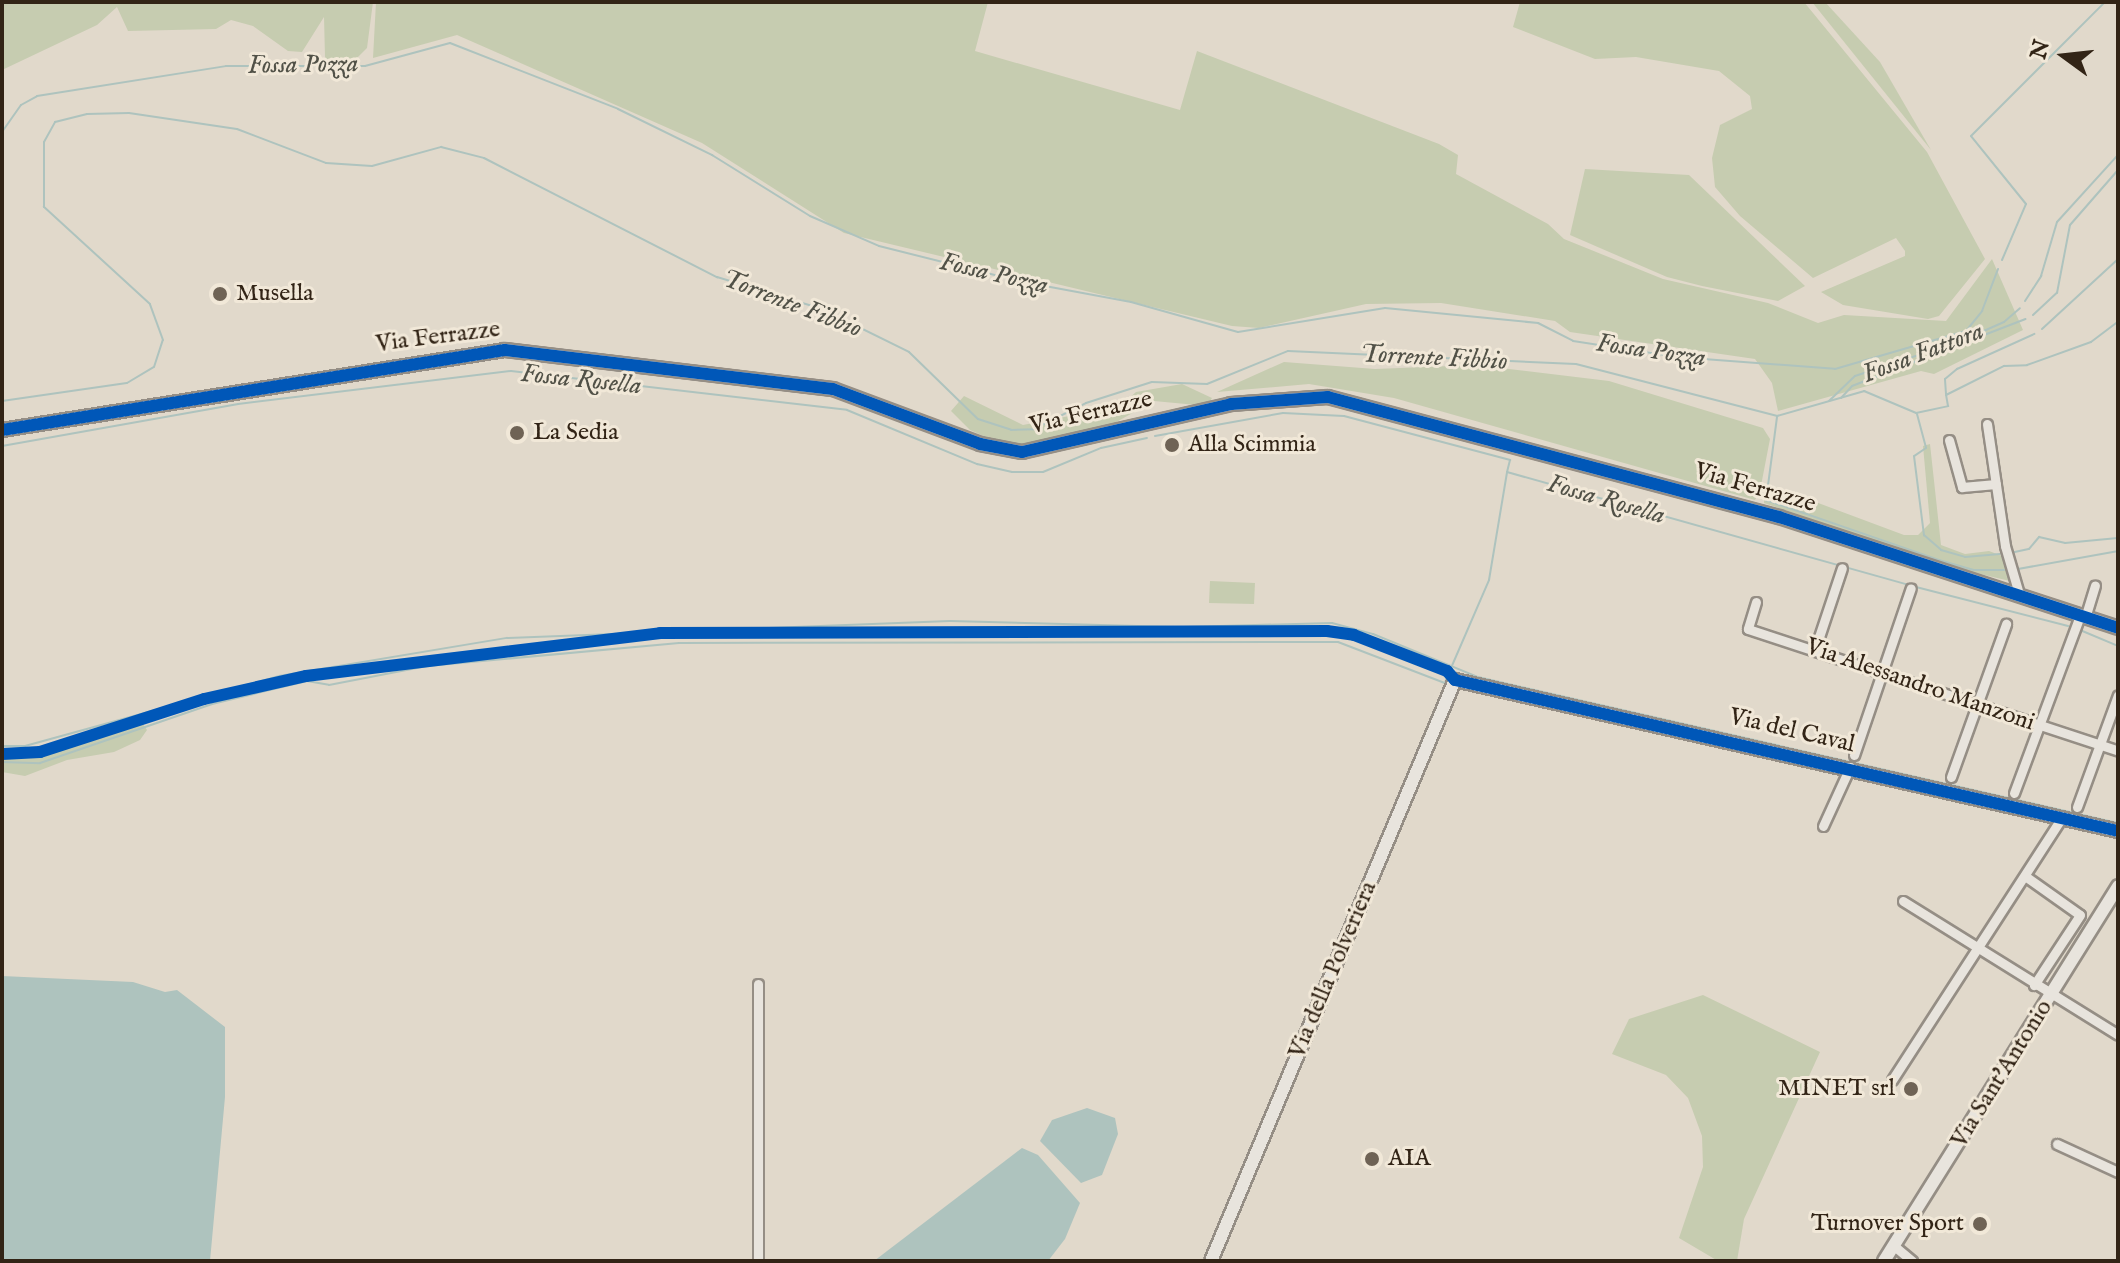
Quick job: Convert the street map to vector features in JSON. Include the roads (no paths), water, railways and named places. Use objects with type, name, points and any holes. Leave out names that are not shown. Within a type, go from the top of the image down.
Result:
[{"type":"street","name":"Via Ferrazze","points":[[2,430],[505,350],[833,389],[980,444],[1022,452],[1231,404],[1328,397],[1716,499],[2118,628]]},
{"type":"street","points":[[1987,424],[2005,546],[2019,594]]},
{"type":"street","points":[[1949,440],[1962,487],[1996,484]]},
{"type":"street","points":[[1815,649],[1842,568]]},
{"type":"street","points":[[2014,793],[2095,585]]},
{"type":"street","points":[[1823,826],[1852,761],[1911,588]]},
{"type":"street","name":"Via Alessandro Manzoni","points":[[1756,602],[1748,629],[2118,751]]},
{"type":"street","points":[[1951,777],[2006,624]]},
{"type":"street","name":"Via del Caval","points":[[1455,680],[1852,761],[2118,831]]},
{"type":"street","name":"Via della Polveriera","points":[[1211,1261],[1455,680]]},
{"type":"street","points":[[2077,807],[2118,695]]},
{"type":"street","points":[[1892,1080],[2062,817]]},
{"type":"street","points":[[2025,876],[2080,915],[2034,985]]},
{"type":"street","name":"Via Sant'Antonio","points":[[1884,1261],[2118,886]]},
{"type":"street","points":[[1903,901],[2050,996],[2118,1035]]},
{"type":"street","points":[[758,984],[758,1261]]},
{"type":"street","points":[[2057,1144],[2118,1172]]},
{"type":"street","points":[[1893,1245],[1912,1261]]},
{"type":"water","points":[[2,976],[133,982],[165,992],[177,990],[225,1027],[225,1097],[210,1261],[2,1261]]},
{"type":"water","points":[[1087,1108],[1115,1118],[1118,1134],[1102,1175],[1081,1183],[1040,1141],[1052,1120]]},
{"type":"water","points":[[1022,1148],[1038,1155],[1080,1203],[1065,1239],[1048,1261],[874,1261]]},
{"type":"waterway","name":"Fossa Pozza","points":[[2002,260],[2026,204],[1971,136],[2105,2]]},
{"type":"waterway","name":"Fossa Pozza","points":[[2,132],[21,105],[37,96],[226,66],[365,66],[450,43],[618,109],[712,155],[810,216],[879,246],[1018,281],[1131,302],[1238,332],[1385,308],[1538,323],[1573,341],[1677,357],[1835,369],[1966,331],[1982,311],[1998,269]]},
{"type":"waterway","name":"Torrente Fibbio","points":[[2,401],[127,383],[154,367],[163,340],[150,304],[44,207],[44,142],[55,122],[87,114],[129,113],[237,129],[326,163],[372,166],[441,147],[484,158],[717,277],[822,309],[909,352],[978,419],[1011,430],[1034,429],[1086,403],[1152,382],[1207,384],[1288,351],[1576,364],[1777,416],[1864,391],[1916,413],[1948,406],[1946,395],[2004,366],[2027,365],[2091,342],[2118,322]]},
{"type":"waterway","name":"Fossa Fattora","points":[[2025,301],[2041,276],[2057,222],[2118,155]]},
{"type":"waterway","points":[[2033,315],[2057,293],[2070,225],[2118,170]]},
{"type":"waterway","name":"Torrente Fibbio","points":[[2042,329],[2118,259]]},
{"type":"waterway","name":"Fossa Fattora","points":[[1829,401],[1855,376],[1961,341],[2004,322],[2020,308]]},
{"type":"waterway","points":[[1841,398],[1852,386],[2026,319]]},
{"type":"waterway","name":"Torrente Fibbio","points":[[1946,394],[1945,379],[1957,369],[2034,334]]},
{"type":"waterway","name":"Fossa Rosella","points":[[2,446],[238,404],[511,371],[847,410],[977,464],[1012,472],[1043,472],[1101,448],[1147,438]]},
{"type":"waterway","name":"Fossa Rosella","points":[[1155,436],[1283,413],[1344,416],[1510,460],[1507,472],[1910,585]]},
{"type":"waterway","points":[[1917,414],[1926,448],[1914,456],[1924,535],[1941,550],[1965,557],[2000,554]]},
{"type":"waterway","points":[[1777,417],[1766,500],[1939,560],[1974,570],[2004,570]]},
{"type":"waterway","points":[[1451,668],[1489,580],[1507,472]]},
{"type":"waterway","points":[[2010,553],[2029,549],[2039,537],[2065,543],[2118,538]]},
{"type":"waterway","points":[[2018,569],[2118,551]]},
{"type":"waterway","name":"Fossa Rosella","points":[[1916,587],[2068,626]]},
{"type":"waterway","points":[[2,746],[25,746],[279,676],[507,638],[950,621],[1185,627],[1332,623],[1373,634],[1478,677],[2118,823]]},
{"type":"waterway","name":"Fossa Rosella","points":[[2080,630],[2118,646]]},
{"type":"waterway","points":[[2,762],[40,763],[212,704],[307,681],[329,685],[427,666],[679,643],[1338,642],[1445,683],[1447,677]]},
{"type":"waterway","points":[[2118,926],[2118,932]]},
{"type":"place","name":"Musella","points":[[220,294]]},
{"type":"place","name":"La Sedia","points":[[517,433]]},
{"type":"place","name":"Alla Scimmia","points":[[1172,445]]},
{"type":"place","name":"MINET srl","points":[[1911,1089]]},
{"type":"place","name":"AIA","points":[[1372,1159]]},
{"type":"place","name":"Turnover Sport","points":[[1980,1224]]}]
